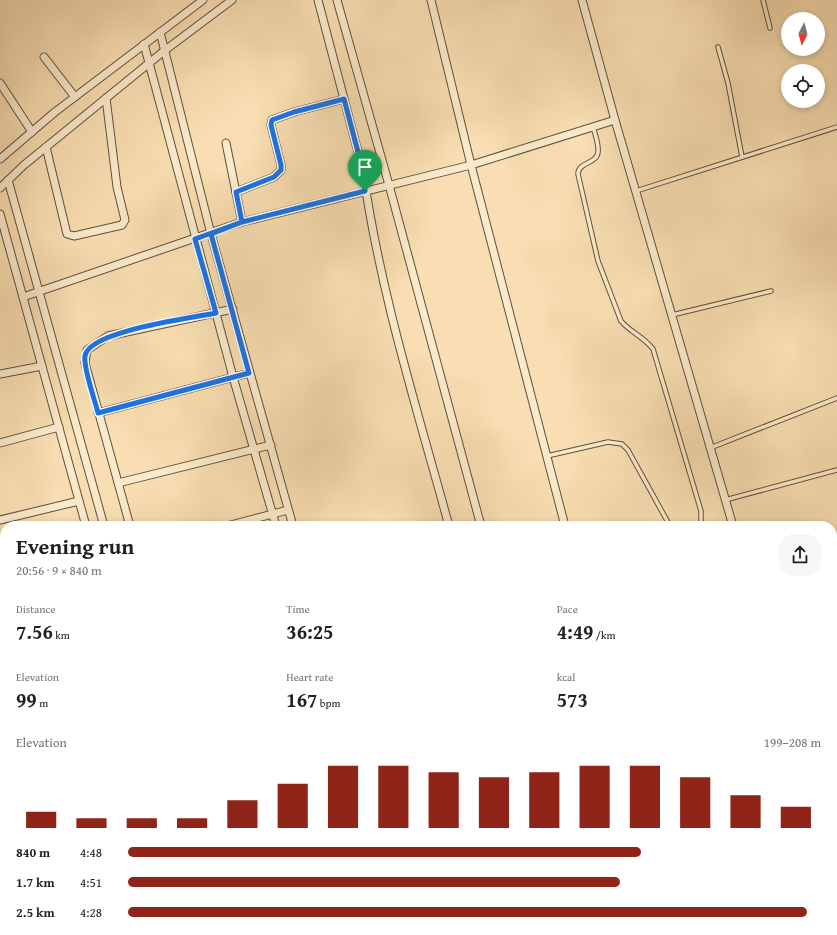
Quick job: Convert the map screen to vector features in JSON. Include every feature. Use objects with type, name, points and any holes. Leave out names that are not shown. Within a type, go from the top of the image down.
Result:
[{"type":"street","points":[[0,159],[75,97],[203,0]]},
{"type":"street","points":[[0,188],[46,147],[164,51],[232,0]]},
{"type":"street","points":[[318,0],[363,171],[365,191],[383,283],[448,521]]},
{"type":"street","points":[[337,0],[390,185],[480,521]]},
{"type":"street","points":[[431,0],[471,165],[564,521]]},
{"type":"street","points":[[582,0],[615,120],[731,521]]},
{"type":"street","points":[[160,32],[211,234],[291,521]]},
{"type":"street","points":[[144,44],[195,239],[275,521]]},
{"type":"street","points":[[44,57],[75,97]]},
{"type":"street","points":[[0,83],[32,132]]},
{"type":"street","points":[[46,147],[67,234],[74,236],[122,225],[125,220],[115,174],[106,98]]},
{"type":"street","points":[[236,192],[274,177],[281,170],[271,125],[272,120],[294,112],[344,99]]},
{"type":"street","points":[[22,297],[39,293],[242,222],[471,165],[615,120]]},
{"type":"street","points":[[226,143],[242,222]]},
{"type":"street","points":[[8,180],[103,521]]},
{"type":"street","points":[[0,214],[85,521]]},
{"type":"street","points":[[129,521],[85,363],[87,350],[93,344],[108,336],[233,309]]},
{"type":"street","points":[[0,374],[42,366]]},
{"type":"street","points":[[98,413],[249,373]]},
{"type":"street","points":[[0,443],[59,427]]},
{"type":"street","points":[[118,483],[271,445]]},
{"type":"street","points":[[0,520],[79,501]]},
{"type":"street","points":[[246,521],[288,510]]},
{"type":"lane","points":[[763,0],[770,28]]},
{"type":"lane","points":[[718,47],[728,83],[742,157]]},
{"type":"lane","points":[[593,127],[598,147],[597,155],[594,160],[581,167],[578,174],[598,261],[621,321],[628,329],[647,342],[652,350],[701,511],[701,521]]},
{"type":"lane","points":[[636,191],[837,127]]},
{"type":"lane","points":[[672,316],[771,291]]},
{"type":"lane","points":[[710,448],[837,398]]},
{"type":"lane","points":[[547,456],[608,442],[622,444],[628,450],[667,521]]},
{"type":"lane","points":[[725,500],[837,470]]},
{"type":"route","points":[[365,191],[242,222],[195,239],[216,313],[108,336],[93,344],[87,350],[85,363],[98,413],[249,373],[233,309],[211,234],[242,222],[236,192],[274,177],[281,170],[271,125],[272,120],[294,112],[344,99],[363,171],[365,191]]}]
